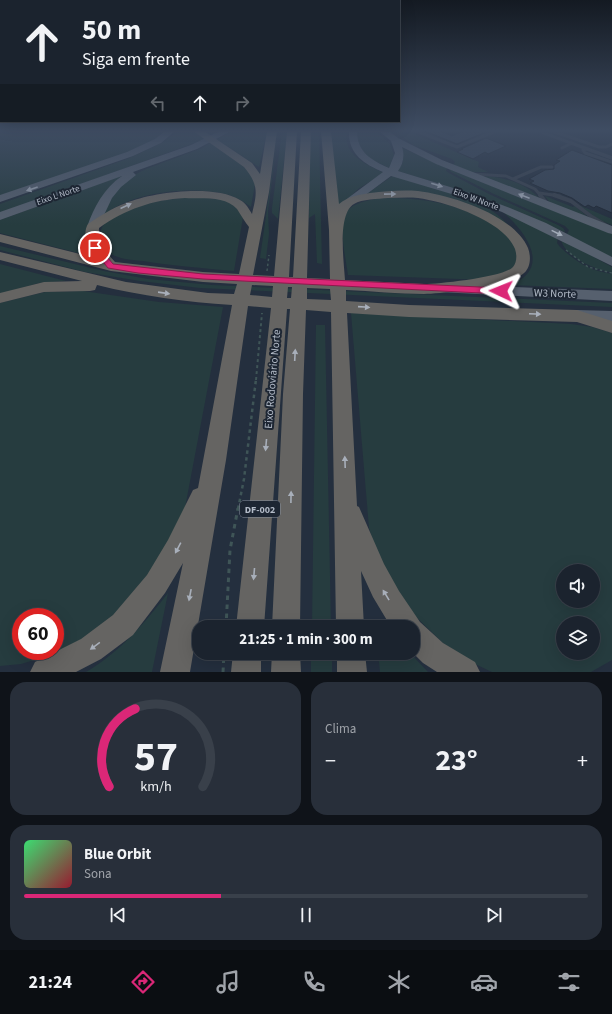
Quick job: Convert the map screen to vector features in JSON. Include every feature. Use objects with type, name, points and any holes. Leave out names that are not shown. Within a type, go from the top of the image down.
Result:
[{"type":"highway","points":[[244,162],[253,171],[263,192]]},
{"type":"highway","points":[[175,672],[215,460],[235,329],[263,192],[267,162]]},
{"type":"highway","name":"Eixo Rodoviário Norte","points":[[251,620],[286,226],[290,162]]},
{"type":"highway","name":"Eixo Rodoviário Norte","points":[[286,620],[293,394],[303,227],[305,162]]},
{"type":"highway","points":[[329,162],[336,230],[350,620]]},
{"type":"highway","points":[[111,266],[95,248],[92,234],[93,227],[112,213],[138,201],[163,196],[187,194],[216,196],[230,200],[242,207],[255,226]]},
{"type":"highway","points":[[336,230],[344,206],[352,200],[377,195],[419,195],[464,206],[493,220],[516,238],[523,253]]},
{"type":"highway","points":[[0,238],[111,266],[203,277],[426,288],[492,281],[509,276],[519,270],[523,261],[525,244],[515,228],[485,201]]},
{"type":"highway","points":[[0,256],[126,287],[208,298],[409,311],[577,316],[612,327]]},
{"type":"highway","points":[[0,298],[26,290],[58,286],[126,287]]},
{"type":"highway","points":[[45,672],[91,649],[123,625],[156,584],[193,517],[215,460]]},
{"type":"highway","points":[[346,501],[368,561],[384,592],[403,620]]},
{"type":"highway","points":[[420,639],[433,653],[465,672]]},
{"type":"highway","points":[[246,672],[247,660]]},
{"type":"highway","points":[[286,660],[286,672]]},
{"type":"highway","points":[[351,660],[352,672]]},
{"type":"main road","name":"Eixo L Norte","points":[[0,199],[106,162]]},
{"type":"main road","name":"Eixo L Norte","points":[[0,216],[150,162]]},
{"type":"main road","points":[[93,227],[101,206],[116,185],[150,162]]},
{"type":"main road","name":"Eixo W Norte","points":[[370,162],[394,173],[485,201],[530,220],[612,262]]},
{"type":"main road","points":[[352,200],[395,168],[397,162]]},
{"type":"main road","name":"Eixo W Norte","points":[[440,162],[612,230]]},
{"type":"main road","name":"W3 Norte","points":[[426,288],[612,296]]},
{"type":"main road","name":"W3 Norte","points":[[577,316],[612,317]]},
{"type":"lane","points":[[513,179],[541,167],[552,167]]},
{"type":"lane","points":[[468,174],[500,175],[513,179],[535,189],[548,205]]},
{"type":"lane","points":[[539,193],[560,196],[571,200],[592,217],[612,230]]},
{"type":"path","points":[[563,247],[576,259],[588,267],[612,273]]},
{"type":"path","points":[[226,620],[230,550],[244,479],[254,399],[260,329]]},
{"type":"path","points":[[223,672],[224,660]]},
{"type":"green space","points":[[0,162],[101,162],[0,198]]},
{"type":"green space","points":[[118,162],[141,162],[0,214],[0,204]]},
{"type":"green space","points":[[164,162],[239,162],[249,170],[255,184],[251,207],[235,197],[215,192],[163,192],[129,201],[103,216],[113,194],[128,178]]},
{"type":"green space","points":[[252,162],[260,162],[259,167]]},
{"type":"green space","points":[[274,162],[268,211],[269,234],[266,259],[260,258]]},
{"type":"green space","points":[[278,162],[284,162],[278,219],[272,213]]},
{"type":"green space","points":[[310,162],[320,162],[322,264],[317,263],[315,214],[309,218]]},
{"type":"green space","points":[[333,162],[364,162],[384,173],[358,189],[336,211]]},
{"type":"green space","points":[[378,162],[391,162],[389,168]]},
{"type":"green space","points":[[403,162],[434,162],[447,168],[446,171],[449,173],[489,194],[558,225],[565,231],[564,232],[482,198],[398,171]]},
{"type":"green space","points":[[455,162],[479,162],[478,167],[488,172],[470,172],[453,165]]},
{"type":"green space","points":[[449,169],[612,234],[612,259],[567,234],[569,230],[565,226],[494,194],[451,172]]},
{"type":"green space","points":[[128,173],[87,234],[88,247],[94,257],[0,233],[0,220]]},
{"type":"green space","points":[[394,175],[440,188],[471,199],[498,215],[509,226],[455,200],[365,195]]},
{"type":"green space","points":[[480,176],[496,177],[520,184],[540,199]]},
{"type":"green space","points":[[545,196],[573,207],[575,206],[590,219],[550,203]]},
{"type":"green space","points":[[193,197],[220,199],[229,202],[237,207],[243,217],[234,271],[177,266],[124,259],[112,255],[106,251],[102,245],[100,239],[102,228],[110,218],[122,211],[153,202]]},
{"type":"green space","points":[[380,198],[425,200],[468,212],[482,218],[508,236],[513,242],[519,257],[513,269],[487,280],[348,275],[343,235],[346,213],[356,204]]},
{"type":"green space","points":[[579,205],[612,219],[612,225],[599,220]]},
{"type":"green space","points":[[502,211],[558,237],[557,243],[560,247],[584,265],[597,271],[612,274],[612,289],[510,285],[523,278],[530,269],[533,260],[531,250],[526,239]]},
{"type":"green space","points":[[561,239],[612,267],[612,272],[590,266],[574,257],[563,245]]},
{"type":"green space","points":[[0,246],[104,271],[148,279],[212,285],[612,303],[612,307],[200,288],[140,281],[85,272],[0,250]]},
{"type":"green space","points":[[0,264],[66,281],[39,283],[0,294]]},
{"type":"green space","points":[[83,291],[159,302],[223,307],[184,513],[138,595],[87,638],[64,650],[64,608],[12,608],[12,660],[34,660],[21,664],[0,666],[0,303],[45,292]]},
{"type":"green space","points":[[351,313],[571,324],[592,327],[612,333],[612,660],[591,672],[492,672],[475,664],[444,644],[413,614],[378,559],[369,528]]},
{"type":"green space","points":[[316,325],[325,325],[331,620],[312,620]]},
{"type":"green space","points":[[168,593],[152,672],[86,672],[110,656],[131,637]]},
{"type":"green space","points":[[311,660],[332,660],[332,672],[311,672]]},
{"type":"green space","points":[[379,660],[417,660],[428,672],[380,672]]},
{"type":"building","points":[[558,162],[605,162],[612,165],[612,213],[596,206],[594,208],[588,205],[585,207],[572,198],[560,193],[548,191],[530,183],[534,181],[529,179],[545,170],[554,169],[554,165]]},
{"type":"route","points":[[95,248],[111,266],[203,277],[501,291]]}]
